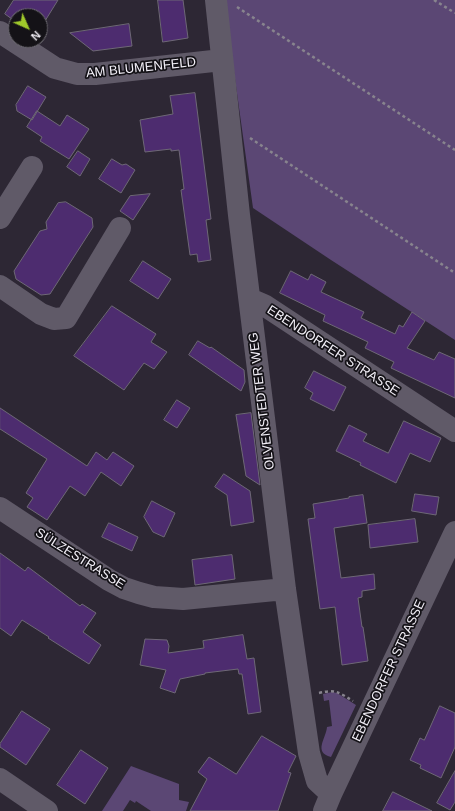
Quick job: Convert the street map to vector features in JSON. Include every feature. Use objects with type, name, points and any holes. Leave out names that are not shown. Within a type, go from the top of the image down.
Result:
[{"type":"street","name":"OLVENSTEDTER WEG","points":[[225,2],[222,60],[285,589],[309,753],[317,780],[321,784],[327,803]]},
{"type":"street","name":"AM BLUMENFELD","points":[[0,32],[55,68],[76,74],[95,74],[222,60]]},
{"type":"street","points":[[0,218],[32,167]]},
{"type":"street","points":[[0,286],[41,314],[54,319],[66,318],[120,228]]},
{"type":"street","name":"EBENDORFER STRASSE","points":[[250,299],[264,305],[455,431]]},
{"type":"street","name":"SÜLZESTRASSE","points":[[0,508],[109,580],[124,588],[154,597],[183,599],[285,589]]},
{"type":"street","name":"EBENDORFER STRASSE","points":[[327,803],[455,532]]},
{"type":"street","points":[[0,779],[47,811]]},
{"type":"path","points":[[434,0],[455,13]]},
{"type":"path","points":[[225,2],[455,150]]},
{"type":"path","points":[[231,134],[243,133],[455,273]]},
{"type":"path","points":[[301,696],[331,690],[339,692],[370,711]]},
{"type":"shaded area","points":[[224,0],[455,0],[455,340],[253,208]]},
{"type":"shaded area","points":[[332,692],[337,693],[356,705],[331,757],[323,752],[322,745],[327,727],[332,726],[329,700],[324,701],[323,694]]},
{"type":"shaded area","points":[[131,766],[179,784],[179,800],[189,802],[186,811],[151,811],[136,801],[135,803],[130,800],[123,811],[102,811]]},
{"type":"building","points":[[14,0],[58,0],[48,16],[48,8],[9,8]]},
{"type":"building","points":[[158,0],[183,0],[188,38],[163,42]]},
{"type":"building","points":[[8,9],[8,16],[5,14]]},
{"type":"building","points":[[129,24],[132,46],[93,51],[70,33]]},
{"type":"building","points":[[28,86],[46,97],[32,120],[17,111],[16,105]]},
{"type":"building","points":[[195,93],[211,219],[206,220],[211,260],[198,262],[197,254],[190,255],[181,190],[184,189],[179,150],[171,151],[171,149],[145,152],[140,120],[173,114],[170,96]]},
{"type":"building","points":[[37,111],[60,126],[67,115],[89,129],[69,159],[40,141],[42,137],[27,127]]},
{"type":"building","points":[[78,151],[90,159],[80,176],[67,167]]},
{"type":"building","points":[[112,159],[122,165],[126,164],[135,170],[121,193],[99,179]]},
{"type":"building","points":[[150,194],[133,220],[120,211],[130,196]]},
{"type":"building","points":[[66,202],[92,218],[93,227],[50,294],[41,295],[16,279],[14,271],[40,231],[47,229],[46,222],[58,203]]},
{"type":"building","points":[[143,261],[171,279],[158,299],[130,281]]},
{"type":"building","points":[[291,271],[308,280],[311,274],[326,282],[321,292],[364,312],[361,318],[395,334],[399,325],[403,327],[412,312],[425,321],[407,348],[434,360],[439,352],[455,359],[455,398],[391,368],[394,362],[365,348],[368,342],[323,321],[325,315],[280,293]]},
{"type":"building","points":[[112,306],[156,334],[151,342],[167,352],[154,369],[144,363],[124,390],[74,356]]},
{"type":"building","points":[[198,341],[210,348],[211,347],[244,370],[245,382],[241,391],[189,355]]},
{"type":"building","points":[[314,371],[346,387],[334,411],[310,399],[313,393],[305,388]]},
{"type":"building","points":[[177,400],[190,408],[177,428],[164,420]]},
{"type":"building","points":[[0,408],[87,466],[96,452],[107,460],[113,452],[134,466],[121,486],[101,472],[85,496],[70,486],[47,520],[27,507],[33,498],[26,493],[47,459],[0,429]]},
{"type":"building","points":[[251,413],[260,485],[246,476],[236,415]]},
{"type":"building","points":[[404,421],[441,438],[430,462],[410,453],[396,483],[336,451],[349,425],[367,434],[363,441],[388,453]]},
{"type":"building","points":[[224,474],[250,491],[254,522],[231,526],[227,495],[215,487]]},
{"type":"building","points":[[415,494],[439,497],[436,515],[412,511]]},
{"type":"building","points":[[363,495],[367,523],[334,528],[341,578],[374,574],[375,589],[362,591],[362,597],[358,598],[368,661],[342,665],[335,607],[320,609],[308,519],[315,518],[313,504]]},
{"type":"building","points":[[152,501],[175,513],[164,537],[153,532],[144,517]]},
{"type":"building","points":[[415,519],[418,542],[370,548],[368,525]]},
{"type":"building","points":[[109,523],[138,537],[132,551],[102,537]]},
{"type":"building","points":[[0,553],[25,571],[28,567],[80,606],[82,604],[96,613],[83,632],[101,645],[89,664],[22,620],[11,636],[0,628]]},
{"type":"building","points":[[232,555],[235,579],[195,585],[192,560]]},
{"type":"building","points":[[243,635],[247,659],[254,658],[261,712],[248,714],[242,674],[239,674],[238,669],[205,673],[180,679],[175,693],[160,688],[166,670],[140,665],[145,639],[167,640],[169,646],[168,653],[204,648],[203,641]]},
{"type":"building","points":[[440,706],[455,713],[455,747],[441,778],[420,768],[421,765],[410,760],[420,738],[424,740]]},
{"type":"building","points":[[22,711],[50,729],[26,765],[0,747],[0,744]]},
{"type":"building","points":[[262,736],[296,756],[288,772],[291,773],[278,811],[190,811],[207,779],[198,772],[209,757],[236,774]]},
{"type":"building","points":[[81,750],[108,768],[85,804],[57,785]]},
{"type":"building","points":[[455,771],[455,802],[450,810],[437,803]]},
{"type":"building","points":[[393,792],[432,811],[383,811]]}]
